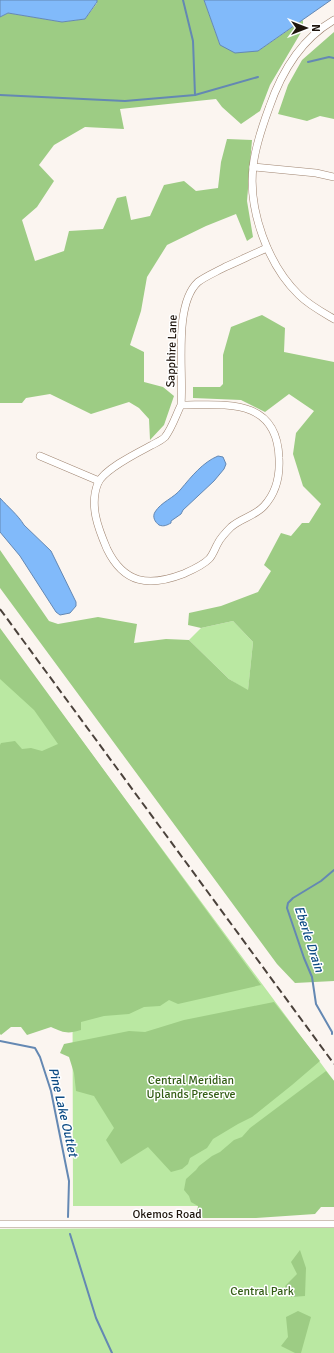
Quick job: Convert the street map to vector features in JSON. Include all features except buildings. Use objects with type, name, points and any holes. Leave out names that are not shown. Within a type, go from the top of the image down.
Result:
[{"type":"street","points":[[334,20],[312,35],[299,49],[288,66],[273,94],[253,166],[254,202],[267,248],[283,276],[299,295],[334,319]]},
{"type":"street","points":[[253,166],[316,173],[334,177]]},
{"type":"street","name":"Sapphire Lane","points":[[181,404],[230,404],[241,406],[266,420],[274,434],[279,450],[279,468],[276,484],[270,499],[263,507],[252,515],[242,519],[226,531],[218,542],[210,558],[186,572],[164,580],[155,582],[138,579],[126,574],[114,564],[107,548],[95,515],[94,502],[99,481],[113,467],[164,438],[174,422],[181,404],[183,319],[187,299],[191,290],[198,282],[208,276],[267,248]]},
{"type":"street","points":[[40,456],[99,481]]},
{"type":"street","name":"Okemos Road","points":[[0,1224],[334,1224]]},
{"type":"green space","points":[[97,0],[204,0],[220,45],[258,51],[303,20],[303,29],[270,85],[260,111],[241,124],[222,107],[216,99],[120,109],[124,129],[85,127],[54,145],[39,165],[54,181],[37,207],[22,220],[35,261],[64,251],[69,231],[103,229],[117,198],[126,196],[131,220],[150,216],[164,185],[184,181],[196,191],[218,188],[221,162],[227,139],[252,140],[247,201],[253,237],[247,241],[236,214],[206,226],[167,245],[147,277],[141,311],[130,345],[144,352],[144,382],[163,387],[174,396],[164,425],[150,440],[149,419],[139,408],[129,402],[91,414],[50,394],[26,398],[22,403],[0,403],[0,17],[8,13],[62,22],[85,19],[97,3]]},
{"type":"green space","points":[[334,32],[334,119],[320,116],[307,121],[278,114],[288,85],[302,60]]},
{"type":"green space","points":[[262,315],[285,328],[284,352],[334,362],[334,981],[295,983],[277,964],[0,588],[0,550],[49,621],[58,624],[98,617],[137,624],[134,643],[166,639],[189,640],[229,679],[248,690],[253,642],[233,621],[201,628],[188,625],[189,613],[221,606],[258,592],[271,571],[264,565],[281,533],[291,536],[302,523],[309,523],[321,504],[303,486],[293,454],[296,433],[314,411],[289,394],[265,412],[241,400],[193,398],[193,387],[220,387],[223,384],[223,355],[231,327]]},
{"type":"green space","points":[[233,621],[253,642],[248,691],[229,679],[189,640],[201,628]]},
{"type":"green space","points":[[0,628],[261,985],[178,1004],[169,1000],[160,1006],[144,1007],[129,1014],[104,1016],[81,1022],[81,1030],[73,1032],[63,1032],[51,1027],[27,1035],[21,1027],[11,1027],[1,1035],[0,1034],[0,745],[1,743],[15,741],[22,749],[31,748],[42,751],[58,744],[34,710],[0,679]]},
{"type":"green space","name":"Central Meridian Uplands Preserve","points":[[0,630],[334,1081],[334,1206],[73,1206],[72,799],[0,799]]},
{"type":"green space","points":[[274,1002],[320,1061],[252,1117],[213,1139],[207,1148],[190,1158],[188,1164],[182,1169],[171,1172],[148,1147],[121,1164],[106,1140],[114,1128],[94,1096],[76,1091],[74,1073],[69,1057],[60,1053],[64,1044],[129,1031],[145,1032],[184,1020]]},
{"type":"green space","points":[[326,1071],[334,1081],[334,1207],[321,1207],[315,1214],[256,1218],[196,1218],[198,1206],[191,1202],[189,1196],[184,1190],[186,1179],[199,1166],[220,1152],[234,1140],[242,1137],[250,1128]]},
{"type":"green space","name":"Central Park","points":[[334,1227],[334,1353],[0,1353],[0,1229]]},
{"type":"green space","points":[[300,1250],[306,1268],[305,1296],[291,1297],[285,1286],[297,1274],[291,1262]]},
{"type":"green space","points":[[298,1311],[311,1317],[301,1353],[295,1353],[281,1346],[288,1337],[286,1317]]},
{"type":"water","points":[[0,0],[97,0],[97,2],[85,19],[62,22],[8,13],[0,17]]},
{"type":"water","points":[[204,0],[331,0],[258,51],[235,53],[220,45]]},
{"type":"water","points":[[218,456],[223,457],[226,464],[224,469],[214,481],[183,510],[181,514],[171,521],[171,523],[164,526],[159,525],[154,519],[155,512],[178,492],[202,466]]},
{"type":"water","points":[[0,498],[16,514],[24,525],[51,551],[76,602],[76,606],[70,613],[60,615],[56,612],[20,556],[0,532]]},
{"type":"waterway","points":[[183,0],[193,41],[195,95]]},
{"type":"waterway","points":[[308,62],[329,57],[334,58]]},
{"type":"waterway","points":[[0,95],[125,101],[195,95],[258,77]]},
{"type":"waterway","name":"Eberle Drain","points":[[332,1034],[316,1004],[312,977],[287,908],[288,903],[293,898],[321,881],[334,870]]},
{"type":"waterway","name":"Pine Lake Outlet","points":[[0,1041],[35,1048],[40,1057],[51,1091],[69,1181],[68,1217]]},
{"type":"waterway","name":"Pine Lake Outlet","points":[[70,1234],[96,1318],[112,1353]]},
{"type":"railway","points":[[0,609],[334,1064]]}]
